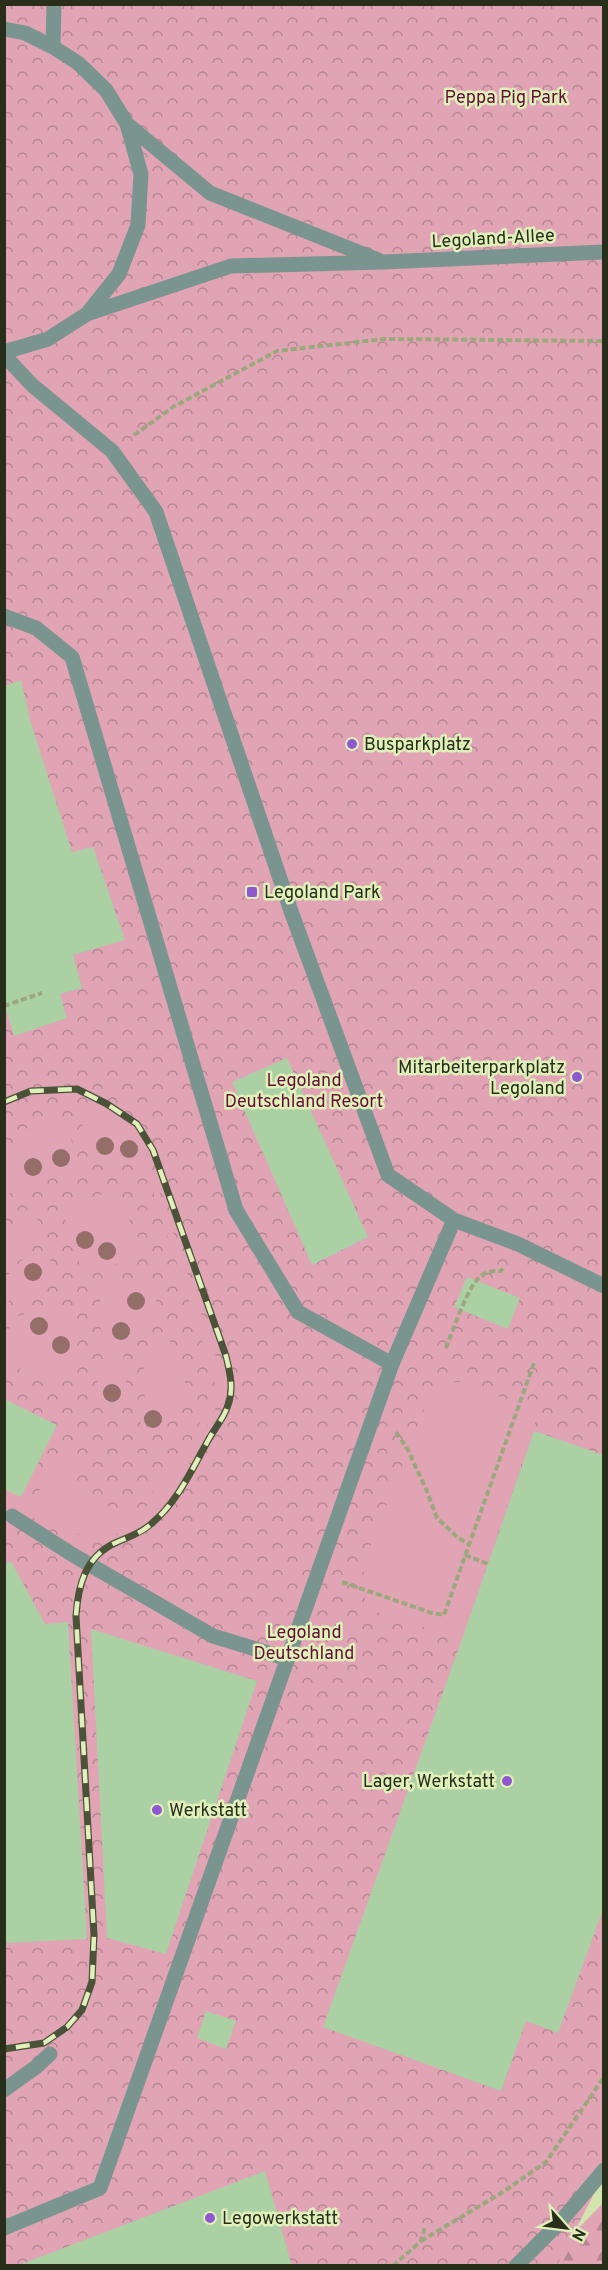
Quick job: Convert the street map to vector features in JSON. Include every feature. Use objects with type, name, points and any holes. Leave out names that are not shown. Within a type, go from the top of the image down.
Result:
[{"type":"street","points":[[52,48],[54,4]]},
{"type":"street","points":[[4,29],[25,33],[78,63],[106,90],[127,124],[141,174],[138,225],[119,274],[87,314],[48,339],[4,353],[32,385],[112,451],[156,512],[292,914],[388,1176],[454,1220],[518,1244],[603,1286]]},
{"type":"street","points":[[127,124],[210,193],[384,262]]},
{"type":"street","name":"Legoland-Allee","points":[[87,314],[231,266],[603,252]]},
{"type":"street","points":[[4,616],[36,628],[72,657],[236,1210],[298,1312],[392,1364]]},
{"type":"street","points":[[4,2228],[100,2188],[392,1364],[454,1220]]},
{"type":"street","points":[[12,1516],[213,1636],[288,1659]]},
{"type":"street","points":[[4,2090],[50,2054]]},
{"type":"street","points":[[516,2265],[561,2220],[603,2170]]},
{"type":"path","points":[[112,451],[173,407],[277,351],[384,339],[603,341]]},
{"type":"path","points":[[4,1006],[42,993]]},
{"type":"path","points":[[446,1347],[467,1297],[481,1276],[493,1271],[501,1271],[518,1244]]},
{"type":"path","points":[[318,1574],[432,1613],[444,1615],[534,1363]]},
{"type":"path","points":[[378,1404],[408,1450],[437,1518],[457,1537],[469,1544]]},
{"type":"path","points":[[465,1556],[488,1564]]},
{"type":"path","points":[[393,2265],[421,2241],[503,2192],[546,2162],[603,2077]]},
{"type":"path","points":[[421,2241],[425,2227]]},
{"type":"green space","name":"Legoland Deutschland Resort","points":[[5,5],[603,5],[603,2177],[557,2265],[5,2266]]},
{"type":"green space","points":[[64,1103],[89,1107],[110,1116],[129,1131],[145,1150],[221,1371],[223,1385],[221,1397],[198,1446],[171,1493],[147,1520],[143,1514],[162,1474],[182,1460],[214,1394],[215,1380],[150,1182],[141,1165],[128,1157],[93,1162],[78,1114],[57,1107]]},
{"type":"green space","points":[[54,1119],[61,1120],[66,1125],[81,1168],[5,1195],[5,1146],[19,1141],[19,1131]]},
{"type":"green space","points":[[117,1190],[121,1192],[139,1255],[99,1271],[79,1262],[63,1213],[64,1208],[71,1203]]},
{"type":"green space","points":[[32,1217],[37,1218],[41,1234],[17,1246],[5,1260],[5,1226]]},
{"type":"green space","points":[[46,1251],[52,1269],[46,1287],[5,1302],[5,1278],[25,1257]]},
{"type":"green space","points":[[142,1276],[149,1278],[159,1309],[138,1330],[126,1349],[123,1370],[130,1389],[120,1410],[91,1396],[109,1354],[94,1308],[100,1303],[103,1287]]},
{"type":"green space","points":[[49,1307],[71,1315],[76,1344],[74,1362],[58,1388],[5,1361],[5,1338],[15,1317]]},
{"type":"green space","points":[[162,1335],[169,1338],[186,1385],[167,1420],[156,1430],[138,1421],[147,1387],[143,1365],[156,1339]]},
{"type":"green space","points":[[461,1382],[539,1412],[462,1639],[379,1613],[365,1600],[363,1579],[365,1560],[434,1384]]},
{"type":"green space","points":[[60,1454],[77,1464],[69,1489],[132,1517],[137,1524],[133,1529],[96,1540],[41,1521],[5,1504],[5,1489],[33,1502]]},
{"type":"green space","points":[[603,2202],[603,2265],[542,2266],[602,2204]]},
{"type":"building","points":[[21,680],[30,720],[72,852],[93,847],[125,940],[73,955],[82,988],[60,994],[67,1018],[14,1036],[7,1013],[4,1014],[4,686]]},
{"type":"building","points":[[287,1058],[368,1237],[312,1265],[232,1082]]},
{"type":"building","points":[[467,1277],[520,1298],[508,1329],[454,1307]]},
{"type":"building","points":[[4,1399],[57,1425],[21,1497],[4,1489]]},
{"type":"building","name":"Lager, Werkstatt","points":[[534,1431],[604,1455],[604,1907],[558,2033],[526,2021],[501,2091],[323,2027]]},
{"type":"building","points":[[11,1561],[45,1624],[68,1622],[87,1939],[4,1943],[4,1565]]},
{"type":"building","name":"Werkstatt","points":[[91,1629],[257,1681],[166,1954],[107,1938]]},
{"type":"building","points":[[206,2011],[236,2021],[226,2049],[197,2038]]},
{"type":"building","name":"Legowerkstatt","points":[[265,2171],[292,2266],[19,2265]]},
{"type":"railway","points":[[4,1102],[31,1091],[77,1089],[107,1104],[137,1124],[153,1150],[226,1356],[231,1387],[225,1413],[184,1484],[169,1505],[147,1527],[115,1543],[97,1556],[90,1564],[81,1583],[76,1616],[94,1935],[92,1982],[82,2010],[67,2027],[44,2043],[4,2049]]},
{"type":"place","name":"Busparkplatz","points":[[352,744]]},
{"type":"place","name":"Legoland Park","points":[[252,892]]},
{"type":"place","name":"Mitarbeiterparkplatz Legoland","points":[[577,1077]]},
{"type":"place","name":"Lager, Werkstatt","points":[[507,1781]]},
{"type":"place","name":"Werkstatt","points":[[157,1810]]},
{"type":"place","name":"Legowerkstatt","points":[[210,2218]]},
{"type":"park label","name":"Peppa Pig Park","points":[[506,97]]},
{"type":"park label","name":"Legoland Deutschland","points":[[304,1642]]}]
